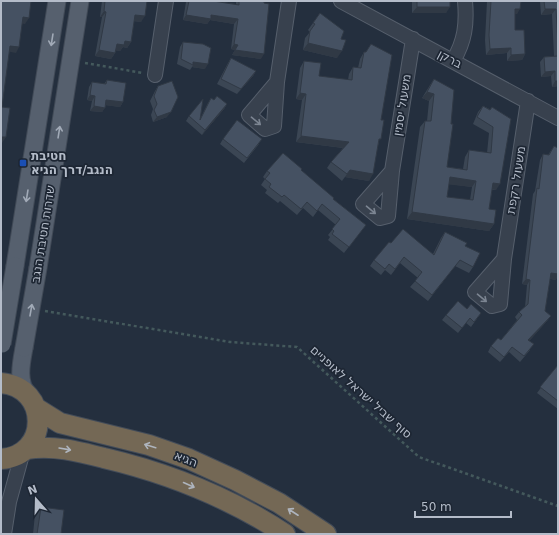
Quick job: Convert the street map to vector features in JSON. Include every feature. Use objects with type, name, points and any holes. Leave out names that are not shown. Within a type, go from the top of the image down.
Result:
[{"type":"highway","name":"הגיא","points":[[1,383],[16,387],[32,402],[60,423],[149,445],[189,459],[235,480],[279,503],[326,534]]},
{"type":"highway","points":[[24,450],[35,437],[37,430],[38,416],[32,402]]},
{"type":"highway","name":"הגיא","points":[[1,459],[13,457],[24,450],[51,446],[66,448],[142,467],[225,500],[267,522],[285,534]]},
{"type":"main road","name":"שדרות חטיבת הנגב","points":[[2,348],[57,1]]},
{"type":"main road","name":"שדרות חטיבת הנגב","points":[[32,402],[23,388],[21,375],[24,348],[80,1]]},
{"type":"street","points":[[155,75],[166,1]]},
{"type":"street","points":[[277,82],[289,1]]},
{"type":"street","name":"ברקן","points":[[341,1],[558,118]]},
{"type":"street","points":[[453,61],[461,48],[465,32],[465,1]]},
{"type":"street","name":"משעול יסמין","points":[[392,172],[412,39]]},
{"type":"street","name":"משעול רקפת","points":[[504,260],[528,101]]},
{"type":"street","points":[[4,534],[9,502],[24,450]]},
{"type":"path","points":[[70,61],[155,75]]},
{"type":"path","name":"סוף שביל ישראל לאופניים","points":[[39,310],[230,342],[297,347],[419,457],[558,506]]},
{"type":"building","points":[[1,1],[31,1],[29,18],[23,17],[19,47],[10,46],[2,107],[10,108],[6,137],[1,137]]},
{"type":"building","points":[[105,1],[147,1],[145,16],[135,15],[131,42],[125,41],[124,45],[117,44],[115,53],[99,50],[106,12],[104,11]]},
{"type":"building","points":[[189,1],[213,1],[239,5],[239,1],[264,1],[264,3],[269,4],[264,54],[235,50],[238,45],[234,44],[238,19],[211,15],[211,19],[186,15]]},
{"type":"building","points":[[417,1],[450,1],[450,7],[417,7]]},
{"type":"building","points":[[491,1],[521,1],[520,9],[515,9],[515,30],[524,30],[525,54],[511,55],[511,48],[490,49],[489,35]]},
{"type":"building","points":[[544,1],[558,1],[558,46],[556,9],[545,9]]},
{"type":"building","points":[[320,13],[344,31],[341,39],[346,40],[342,51],[308,43],[310,31],[315,24],[313,23]]},
{"type":"building","points":[[183,42],[203,44],[211,48],[208,64],[193,62],[193,65],[181,59]]},
{"type":"building","points":[[371,44],[392,55],[381,120],[384,120],[381,139],[379,139],[373,174],[350,170],[347,174],[331,162],[349,142],[301,136],[306,94],[300,93],[304,61],[321,63],[319,76],[352,80],[353,67],[361,68],[364,52],[366,52]]},
{"type":"building","points":[[558,56],[558,81],[555,81],[555,71],[545,72],[544,57]]},
{"type":"building","points":[[231,58],[256,71],[241,89],[221,79]]},
{"type":"building","points":[[434,79],[454,90],[451,124],[453,124],[447,167],[467,170],[469,150],[491,153],[493,127],[477,117],[483,106],[490,110],[492,107],[511,119],[500,184],[493,183],[489,209],[496,210],[494,224],[412,212],[425,121],[431,121],[434,94],[427,92]],"holes":[[[450,177],[476,181],[473,200],[447,197]]]},
{"type":"building","points":[[107,80],[126,83],[123,102],[106,100],[105,108],[94,106],[95,96],[90,95],[92,82],[106,84]]},
{"type":"building","points":[[172,81],[178,97],[171,112],[157,117],[154,110],[157,104],[154,96],[158,86]]},
{"type":"building","points":[[217,96],[227,104],[205,130],[189,116],[203,99],[200,120],[211,98],[214,100]]},
{"type":"building","points":[[237,120],[262,139],[247,158],[223,139]]},
{"type":"building","points":[[554,146],[558,148],[558,274],[551,273],[545,311],[551,316],[528,340],[534,344],[524,356],[512,347],[504,357],[491,346],[498,338],[501,340],[522,315],[519,312],[528,304],[530,280],[526,279],[537,188],[539,189],[543,154],[549,155]]},
{"type":"building","points":[[283,153],[334,198],[333,199],[366,225],[349,247],[332,234],[334,231],[332,229],[340,219],[322,204],[317,211],[307,202],[301,209],[284,195],[282,197],[269,187],[271,184],[265,179],[270,173],[267,171]]},
{"type":"building","points":[[403,229],[434,255],[445,232],[467,243],[465,246],[480,253],[473,267],[460,260],[432,295],[415,281],[422,272],[404,257],[395,269],[389,264],[385,269],[374,260],[389,242],[391,243]]},
{"type":"building","points":[[458,301],[467,309],[471,304],[481,313],[474,322],[470,318],[462,328],[446,315]]},
{"type":"building","points":[[558,365],[558,401],[540,387]]},
{"type":"building","points":[[41,507],[64,510],[61,534],[37,534]]},
{"type":"place","name":"חטיבת הנגב/דרך הגיא","points":[[23,163]]}]
